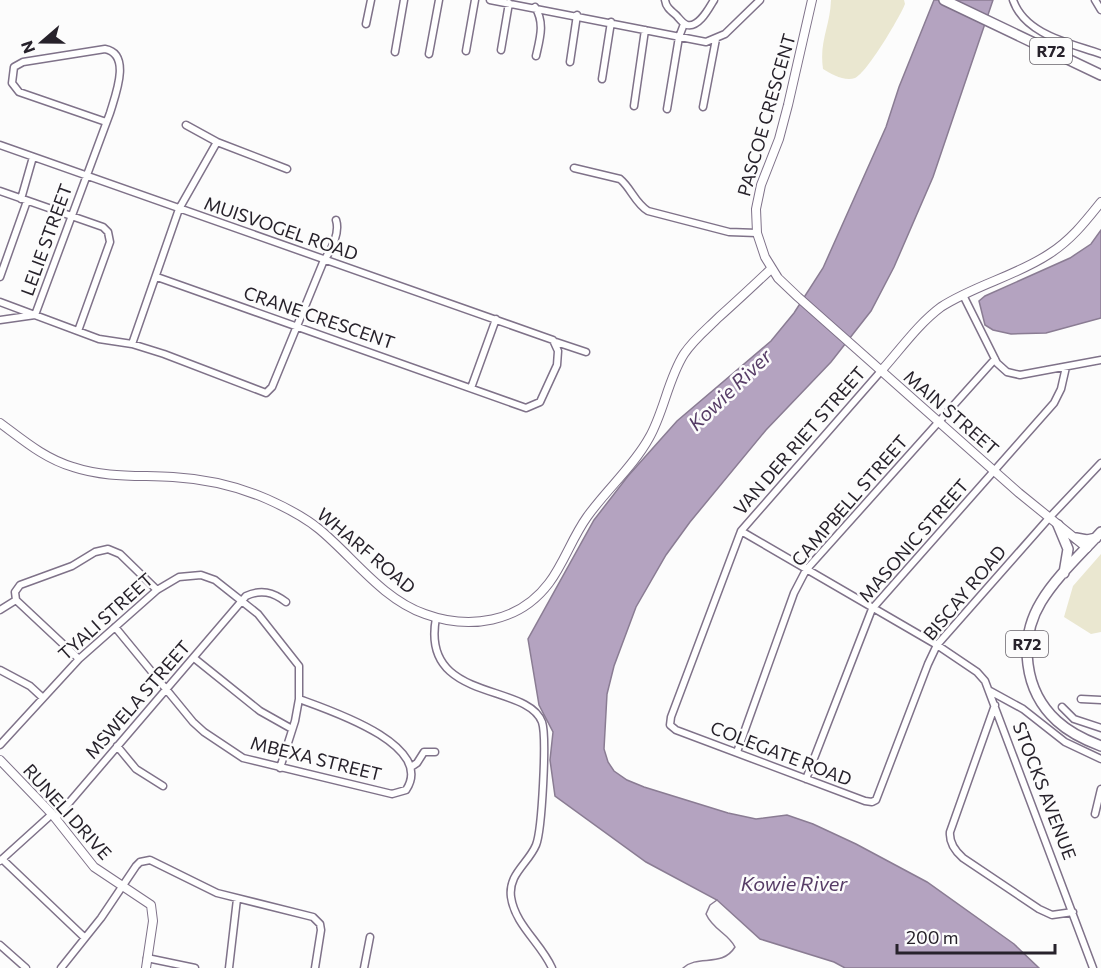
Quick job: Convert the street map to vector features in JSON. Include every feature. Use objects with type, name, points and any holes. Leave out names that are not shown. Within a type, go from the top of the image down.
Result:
[{"type":"main road","name":"R72","points":[[944,0],[1101,75]]},
{"type":"main road","points":[[1058,525],[1068,549],[1064,573]]},
{"type":"main road","name":"R72","points":[[1098,535],[1045,596],[1033,618],[1027,643],[1030,677],[1042,704],[1058,722],[1075,735],[1101,746]]},
{"type":"main road","points":[[1076,538],[1087,540],[1098,535]]},
{"type":"street","points":[[366,24],[371,0]]},
{"type":"street","points":[[395,52],[404,0]]},
{"type":"street","points":[[429,54],[439,0]]},
{"type":"street","points":[[466,51],[475,0]]},
{"type":"street","points":[[490,0],[577,15],[706,42],[725,34],[760,0]]},
{"type":"street","points":[[665,0],[666,6],[684,24],[689,25],[697,22],[714,0]]},
{"type":"street","name":"PASCOE CRESCENT","points":[[798,297],[771,269],[757,233],[756,217],[758,195],[786,114],[812,0]]},
{"type":"street","points":[[1013,0],[1018,14],[1030,25],[1060,40],[1101,54]]},
{"type":"street","points":[[1095,0],[1101,10]]},
{"type":"street","points":[[501,50],[509,3]]},
{"type":"street","points":[[535,8],[541,17],[542,28],[536,56]]},
{"type":"street","points":[[570,62],[577,15]]},
{"type":"street","points":[[602,79],[611,22]]},
{"type":"street","points":[[667,109],[679,37],[684,24]]},
{"type":"street","points":[[634,106],[645,30]]},
{"type":"street","points":[[703,107],[716,39]]},
{"type":"street","name":"LELIE STREET","points":[[35,315],[72,217],[106,122],[120,80],[119,60],[116,54],[105,49],[17,64],[12,73],[14,87],[22,94],[106,122]]},
{"type":"street","points":[[186,125],[217,142],[287,170]]},
{"type":"street","points":[[132,344],[179,209],[217,142]]},
{"type":"street","name":"MUISVOGEL ROAD","points":[[0,145],[586,352]]},
{"type":"street","points":[[0,277],[24,200],[33,157]]},
{"type":"street","points":[[574,168],[620,179],[641,207],[648,211],[729,232],[757,233]]},
{"type":"street","points":[[0,191],[103,227],[108,232],[110,242],[78,331]]},
{"type":"street","points":[[882,371],[928,318],[963,295],[1030,265],[1054,251],[1079,230],[1101,202]]},
{"type":"street","points":[[35,315],[2,320],[2,303],[110,342],[132,344],[268,393],[329,253],[338,226],[336,220]]},
{"type":"street","name":"WHARF ROAD","points":[[0,423],[33,448],[71,467],[110,476],[174,477],[216,482],[284,506],[318,528],[400,602],[436,618],[458,623],[484,622],[516,610],[543,590],[554,575],[581,525],[650,437],[681,359],[688,349],[771,269]]},
{"type":"street","name":"CRANE CRESCENT","points":[[157,277],[526,408],[537,404],[543,397],[557,365],[559,355],[554,341]]},
{"type":"street","points":[[963,295],[994,358],[1003,369],[1017,374],[1101,360]]},
{"type":"street","name":"MAIN STREET","points":[[798,297],[938,423],[1049,518],[1088,548]]},
{"type":"street","points":[[471,388],[496,320]]},
{"type":"street","name":"CAMPBELL STREET","points":[[736,752],[794,593],[806,570],[994,358]]},
{"type":"street","name":"MASONIC STREET","points":[[806,779],[872,609],[1054,403],[1061,389],[1066,367]]},
{"type":"street","points":[[1054,369],[1064,377]]},
{"type":"street","name":"VAN DER RIET STREET","points":[[676,730],[670,725],[671,717],[741,531],[882,371]]},
{"type":"street","name":"BISCAY ROAD","points":[[876,800],[937,645],[1049,518],[1101,464]]},
{"type":"street","name":"STOCKS AVENUE","points":[[741,531],[937,645],[977,672],[985,681],[1093,968]]},
{"type":"street","points":[[79,659],[16,600],[15,592],[20,585],[72,566],[95,552],[108,549],[120,554],[157,590]]},
{"type":"street","name":"TYALI STREET","points":[[0,745],[79,659],[157,590],[179,577],[201,575],[215,580],[243,601],[266,622],[297,662],[300,673],[299,699],[280,768]]},
{"type":"street","points":[[243,601],[250,594],[264,592],[286,602]]},
{"type":"street","points":[[0,610],[16,600]]},
{"type":"street","name":"MSWELA STREET","points":[[1,860],[54,816],[243,601]]},
{"type":"street","points":[[436,618],[434,645],[436,652],[449,669],[473,686],[531,710],[542,723],[543,776],[539,833],[533,851],[513,879],[511,896],[518,918],[551,967]]},
{"type":"street","name":"MBEXA STREET","points":[[115,627],[198,727],[233,752],[250,760],[280,768],[392,794],[401,793],[408,787],[411,767],[402,751],[395,745],[351,719],[299,699]]},
{"type":"street","points":[[194,658],[255,708],[292,729]]},
{"type":"street","points":[[0,670],[30,686],[44,698]]},
{"type":"street","points":[[990,691],[1023,709],[1065,742],[1101,759]]},
{"type":"street","points":[[1081,699],[1101,700]]},
{"type":"street","points":[[995,704],[950,832],[950,840],[955,850],[963,858],[1039,909],[1052,915],[1073,912]]},
{"type":"street","points":[[1062,707],[1074,719],[1101,728]]},
{"type":"street","name":"COLEGATE ROAD","points":[[676,730],[868,802],[876,800]]},
{"type":"street","points":[[117,746],[136,769],[163,786]]},
{"type":"street","points":[[411,767],[417,763],[424,752],[435,752]]},
{"type":"street","name":"RUNELI DRIVE","points":[[0,760],[54,816],[90,863],[100,872],[147,901],[152,908],[153,921],[146,968]]},
{"type":"street","points":[[1095,814],[1101,789]]},
{"type":"street","points":[[1,860],[85,938]]},
{"type":"street","points":[[61,968],[138,863],[150,860],[205,888],[237,899],[316,919],[321,930],[315,968]]},
{"type":"street","points":[[229,968],[237,899]]},
{"type":"street","points":[[364,968],[370,937]]},
{"type":"street","points":[[1,949],[26,968]]},
{"type":"street","points":[[147,958],[195,968]]},
{"type":"shaded area","points":[[831,0],[904,0],[902,11],[883,44],[855,78],[843,78],[823,69],[822,50]]},
{"type":"shaded area","points":[[1101,554],[1101,632],[1091,634],[1064,617],[1073,586]]},
{"type":"water","name":"Kowie River","points":[[934,0],[993,0],[933,177],[894,267],[871,311],[831,362],[766,430],[690,522],[666,555],[636,607],[614,666],[607,694],[604,749],[614,771],[627,780],[644,787],[728,813],[756,819],[787,815],[856,844],[927,882],[1014,944],[1039,968],[845,968],[834,962],[760,939],[717,900],[646,862],[555,796],[550,760],[553,732],[539,705],[528,639],[594,520],[628,476],[677,421],[771,341],[794,313],[823,268],[886,127],[899,87]]},
{"type":"water","points":[[1101,230],[1101,318],[1046,333],[1011,334],[993,330],[985,325],[979,301],[985,296],[1070,258],[1091,244]]},
{"type":"waterway","points":[[683,968],[696,962],[724,957],[735,947],[712,924],[706,914],[710,905],[717,900]]}]
